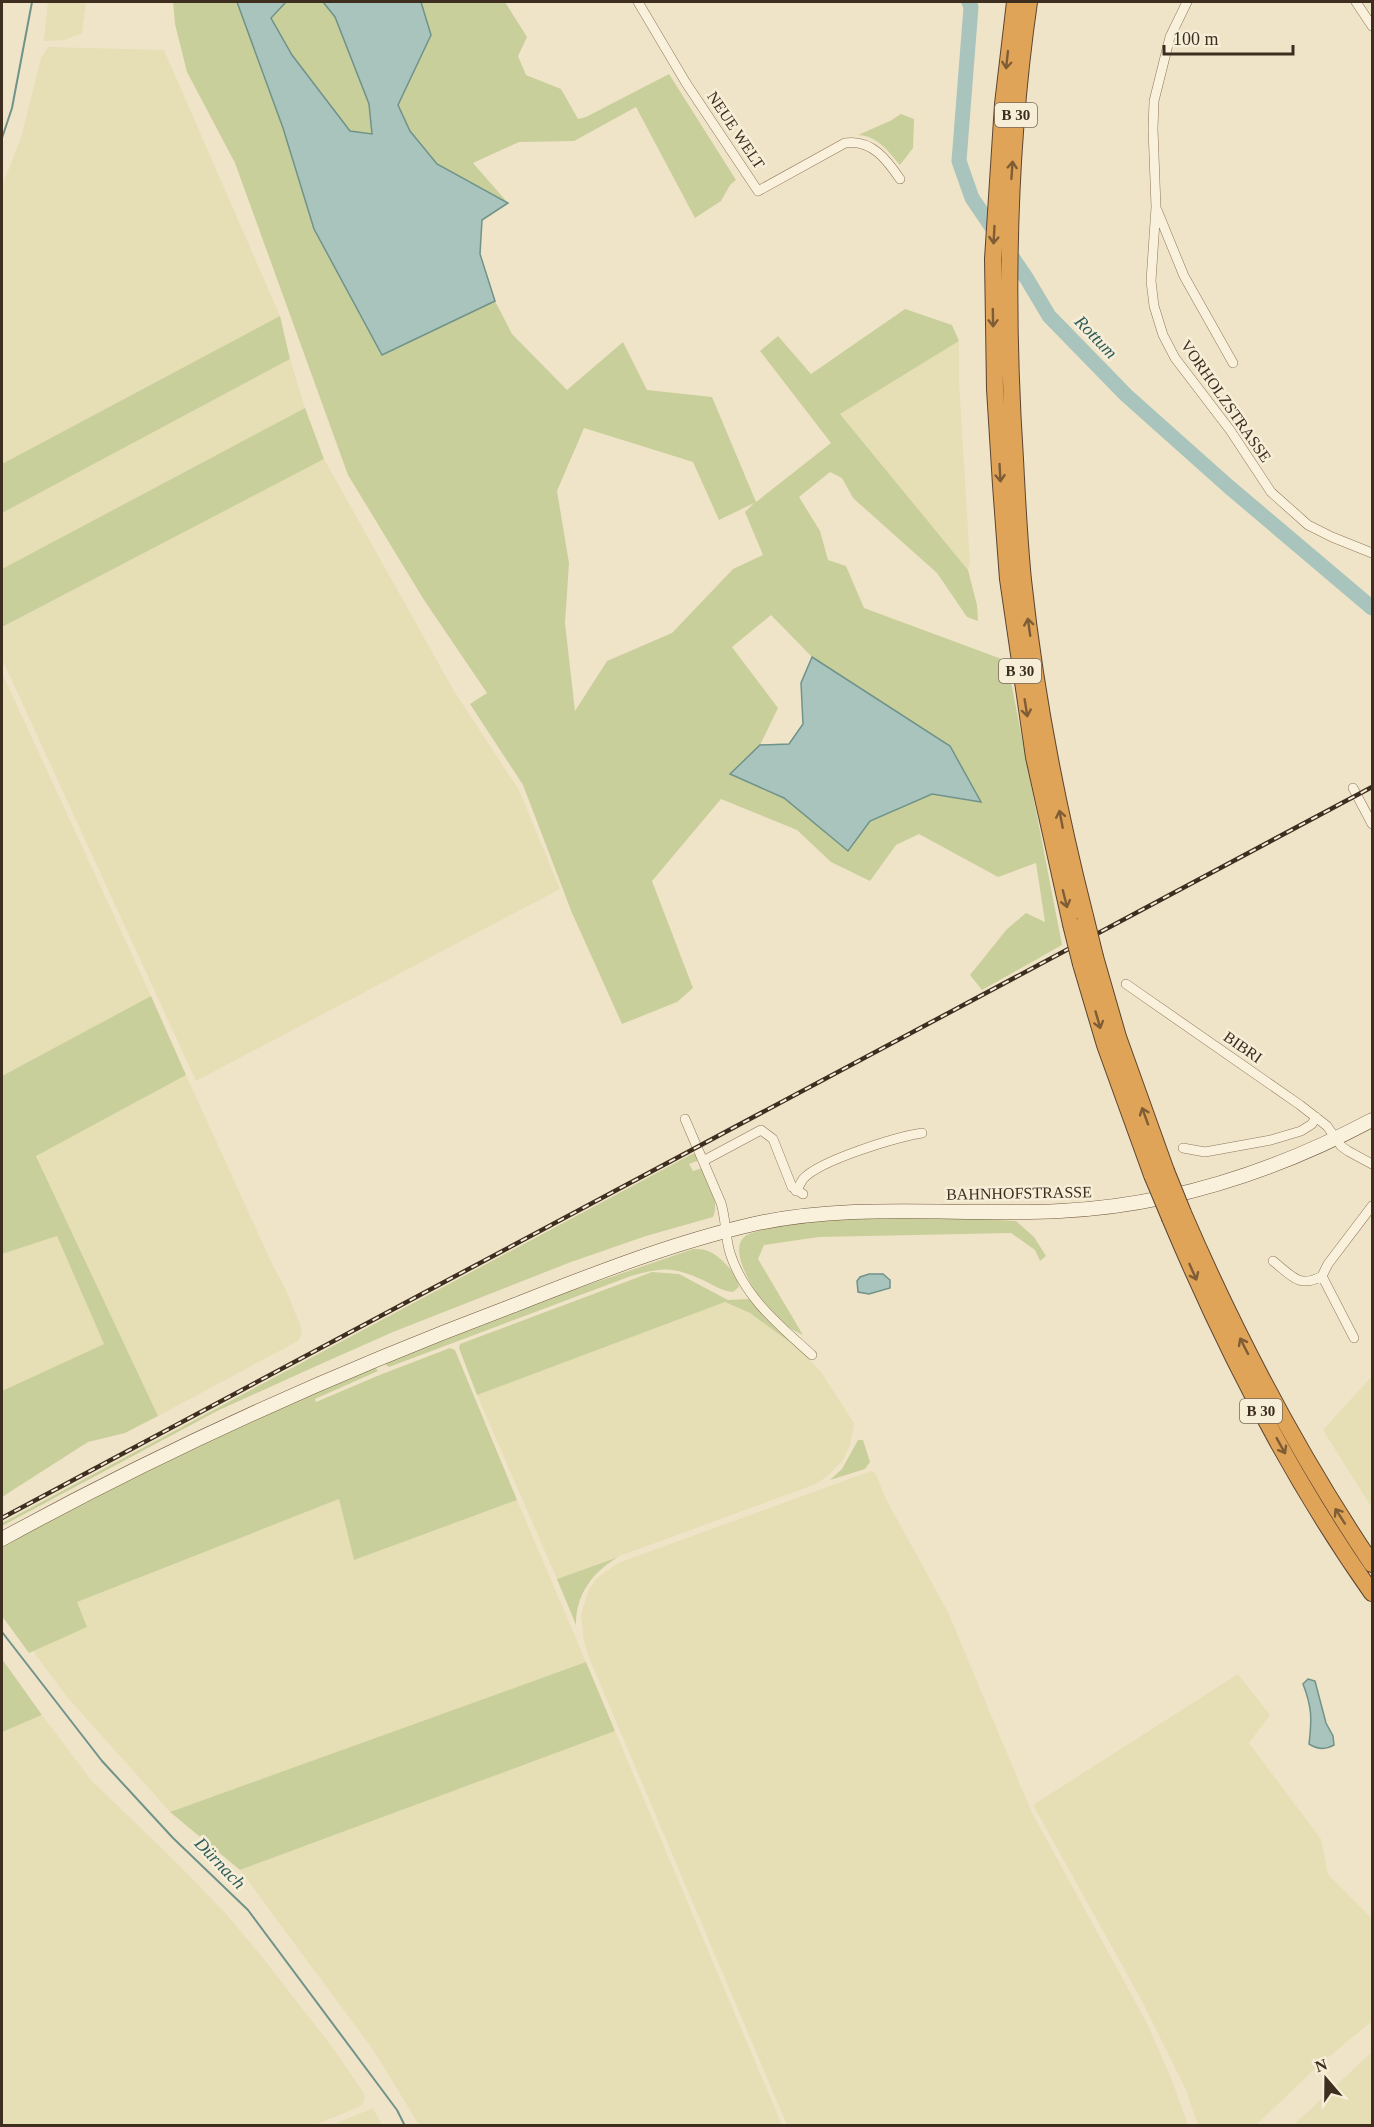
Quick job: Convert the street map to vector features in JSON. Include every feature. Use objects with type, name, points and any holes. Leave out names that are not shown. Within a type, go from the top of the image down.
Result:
[{"type":"highway","name":"B 30","points":[[1015,2],[1003,104],[993,260],[1004,413],[1023,579],[1049,755],[1078,920],[1105,1045],[1228,1347],[1322,1518],[1372,1593]]},
{"type":"highway","name":"B 30","points":[[1003,388],[1009,228],[1017,104],[1029,2]]},
{"type":"highway","name":"B 30","points":[[1176,1216],[1298,1449],[1372,1564]]},
{"type":"main road","name":"BAHNHOFSTRASSE","points":[[2,1539],[185,1444],[366,1364],[613,1267],[725,1231],[781,1219],[858,1210],[1036,1212],[1109,1207],[1150,1200],[1237,1179],[1271,1167],[1336,1139],[1372,1120]]},
{"type":"street","name":"NEUE WELT","points":[[638,2],[686,83],[758,191],[845,143],[854,141],[872,147],[900,179]]},
{"type":"street","name":"VORHOLZSTRASSE","points":[[1187,2],[1170,37],[1154,101],[1156,207],[1151,281],[1163,335],[1175,358],[1230,430],[1271,492],[1308,525],[1372,553]]},
{"type":"street","points":[[1356,2],[1372,26]]},
{"type":"street","name":"VORHOLZSTRASSE","points":[[1156,207],[1184,276],[1233,363]]},
{"type":"street","points":[[1353,788],[1372,824]]},
{"type":"street","name":"BIBRI","points":[[1126,984],[1316,1117],[1327,1126],[1348,1151],[1372,1164]]},
{"type":"street","points":[[1183,1148],[1205,1152],[1271,1140],[1301,1131],[1312,1124],[1316,1117]]},
{"type":"street","points":[[685,1119],[721,1203],[732,1257],[748,1291],[774,1320],[812,1355]]},
{"type":"street","points":[[703,1161],[761,1130],[773,1139],[790,1182],[800,1193],[804,1178],[832,1162],[895,1139],[922,1132]]},
{"type":"street","points":[[1273,1261],[1305,1283],[1312,1282],[1322,1276],[1328,1264],[1372,1206]]},
{"type":"street","points":[[1322,1276],[1354,1338]]},
{"type":"shaded area","points":[[48,2],[86,2],[82,33],[64,40],[44,41]]},
{"type":"shaded area","points":[[48,47],[164,50],[280,316],[2,464],[2,186],[21,138],[41,58]]},
{"type":"shaded area","points":[[959,341],[959,382],[970,563],[968,570],[840,414]]},
{"type":"shaded area","points":[[290,359],[305,408],[2,569],[2,513]]},
{"type":"shaded area","points":[[324,459],[454,691],[519,790],[560,889],[196,1081],[2,659],[2,627]]},
{"type":"shaded area","points":[[2,673],[151,996],[2,1076]]},
{"type":"shaded area","points":[[186,1075],[285,1288],[302,1334],[298,1341],[158,1416],[36,1155]]},
{"type":"shaded area","points":[[57,1236],[104,1344],[2,1391],[2,1254]]},
{"type":"shaded area","points":[[725,1302],[750,1313],[777,1331],[802,1351],[821,1372],[854,1423],[850,1445],[843,1460],[829,1475],[816,1484],[557,1579],[477,1395]]},
{"type":"shaded area","points":[[1372,1376],[1372,1508],[1323,1430]]},
{"type":"shaded area","points":[[871,1471],[875,1473],[887,1501],[948,1612],[1032,1813],[1147,2023],[1188,2125],[787,2125],[590,1660],[584,1642],[581,1614],[589,1589],[596,1579],[618,1563]]},
{"type":"shaded area","points":[[339,1499],[354,1560],[517,1500],[586,1662],[170,1812],[67,1697],[33,1651],[86,1627],[76,1602]]},
{"type":"shaded area","points":[[1238,1674],[1270,1715],[1249,1743],[1321,1839],[1328,1874],[1372,1919],[1372,2021],[1318,2066],[1256,2125],[1198,2125],[1186,2090],[1142,2001],[1033,1805]]},
{"type":"shaded area","points":[[42,1715],[91,1780],[182,1868],[259,1953],[333,2048],[363,2092],[365,2098],[361,2106],[315,2125],[2,2125],[2,1732]]},
{"type":"shaded area","points":[[615,1731],[782,2125],[419,2125],[374,2051],[240,1870]]},
{"type":"shaded area","points":[[1372,2052],[1372,2125],[1293,2125],[1301,2118]]},
{"type":"shaded area","points":[[373,2108],[382,2125],[332,2125]]},
{"type":"green space","points":[[173,2],[237,2],[283,128],[314,229],[382,355],[495,301],[512,334],[567,390],[623,342],[647,390],[712,397],[756,502],[831,443],[760,351],[778,336],[811,374],[905,309],[952,325],[959,341],[840,414],[968,570],[977,605],[978,621],[967,617],[937,573],[853,498],[842,478],[830,472],[799,497],[820,531],[828,560],[846,566],[864,608],[1007,661],[1062,945],[982,990],[970,975],[1007,929],[1026,913],[1045,922],[1036,863],[998,877],[919,834],[896,845],[870,881],[831,862],[797,830],[721,799],[652,881],[693,988],[677,1002],[622,1024],[572,913],[523,785],[470,704],[487,693],[424,600],[348,475],[235,163],[187,72],[175,24]],"holes":[[[584,428],[693,462],[719,520],[754,503],[745,512],[763,555],[733,569],[672,633],[607,661],[575,711],[565,623],[569,563],[557,491]],[[771,615],[812,657],[950,746],[980,801],[932,794],[870,821],[848,851],[784,798],[730,774],[760,745],[778,708],[732,647]]]},
{"type":"green space","points":[[286,2],[323,2],[335,17],[369,104],[372,134],[350,131],[292,55],[271,18]]},
{"type":"green space","points":[[421,2],[505,2],[527,37],[518,56],[526,75],[561,89],[578,119],[669,74],[736,180],[730,185],[721,201],[695,218],[636,107],[574,141],[519,142],[473,163],[508,203],[437,164],[410,131],[398,105],[431,35]]},
{"type":"green space","points":[[901,114],[914,119],[913,148],[900,165],[877,142],[858,135]]},
{"type":"green space","points":[[280,316],[290,359],[2,513],[2,464]]},
{"type":"green space","points":[[305,408],[324,459],[2,627],[2,569]]},
{"type":"green space","points":[[151,996],[186,1075],[36,1156],[158,1416],[125,1433],[88,1442],[2,1497],[2,1391],[104,1344],[57,1236],[2,1254],[2,1076]]},
{"type":"green space","points":[[692,1154],[696,1154],[698,1159],[689,1164],[693,1171],[702,1168],[712,1192],[715,1205],[713,1217],[646,1236],[571,1262],[393,1332],[217,1411],[2,1526],[2,1523]]},
{"type":"green space","points":[[866,1217],[1016,1221],[1034,1237],[1046,1256],[1040,1261],[1035,1250],[1011,1233],[819,1237],[764,1245],[758,1259],[803,1335],[780,1321],[761,1299],[746,1274],[739,1254],[739,1247],[744,1237],[765,1229]]},
{"type":"green space","points":[[693,1249],[706,1250],[723,1261],[732,1271],[739,1287],[733,1292],[726,1291],[678,1271],[662,1270],[643,1273],[389,1367],[386,1365],[386,1360],[529,1305]]},
{"type":"green space","points":[[652,1272],[679,1274],[728,1300],[749,1299],[802,1351],[750,1313],[725,1302],[477,1395],[459,1348],[460,1344]]},
{"type":"green space","points":[[450,1348],[455,1350],[517,1500],[354,1560],[339,1499],[77,1602],[87,1627],[29,1653],[2,1616],[2,1545],[149,1468],[369,1367],[376,1368],[378,1371],[315,1399],[316,1402]]},
{"type":"green space","points":[[858,1440],[863,1440],[870,1462],[865,1469],[830,1480],[842,1469]]},
{"type":"green space","points":[[618,1557],[600,1570],[587,1585],[579,1604],[576,1625],[557,1579]]},
{"type":"green space","points":[[2,1659],[42,1715],[2,1732]]},
{"type":"green space","points":[[586,1662],[615,1731],[240,1870],[170,1812]]},
{"type":"water","points":[[237,2],[286,2],[271,18],[292,55],[350,131],[372,134],[369,104],[335,17],[323,2],[421,2],[431,35],[398,105],[410,131],[437,164],[508,203],[482,220],[480,254],[495,301],[382,355],[314,229],[283,128]]},
{"type":"water","points":[[812,657],[950,746],[981,802],[932,794],[870,821],[848,851],[784,798],[730,774],[760,745],[789,744],[803,724],[801,683]]},
{"type":"water","points":[[869,1274],[883,1274],[890,1280],[890,1288],[869,1294],[858,1292],[857,1281],[860,1277]]},
{"type":"water","points":[[1308,1679],[1315,1681],[1326,1723],[1333,1736],[1334,1745],[1328,1748],[1318,1748],[1309,1744],[1310,1713],[1303,1684]]},
{"type":"waterway","name":"Dürnach","points":[[2,138],[12,108],[32,2]]},
{"type":"waterway","name":"Rottum","points":[[969,2],[971,7],[959,161],[972,198],[1049,316],[1126,395],[1228,486],[1372,608]]},
{"type":"waterway","name":"Dürnach","points":[[2,1632],[102,1761],[173,1838],[248,1910],[397,2110],[405,2126]]},
{"type":"railway","points":[[2,1518],[1372,787]]}]
